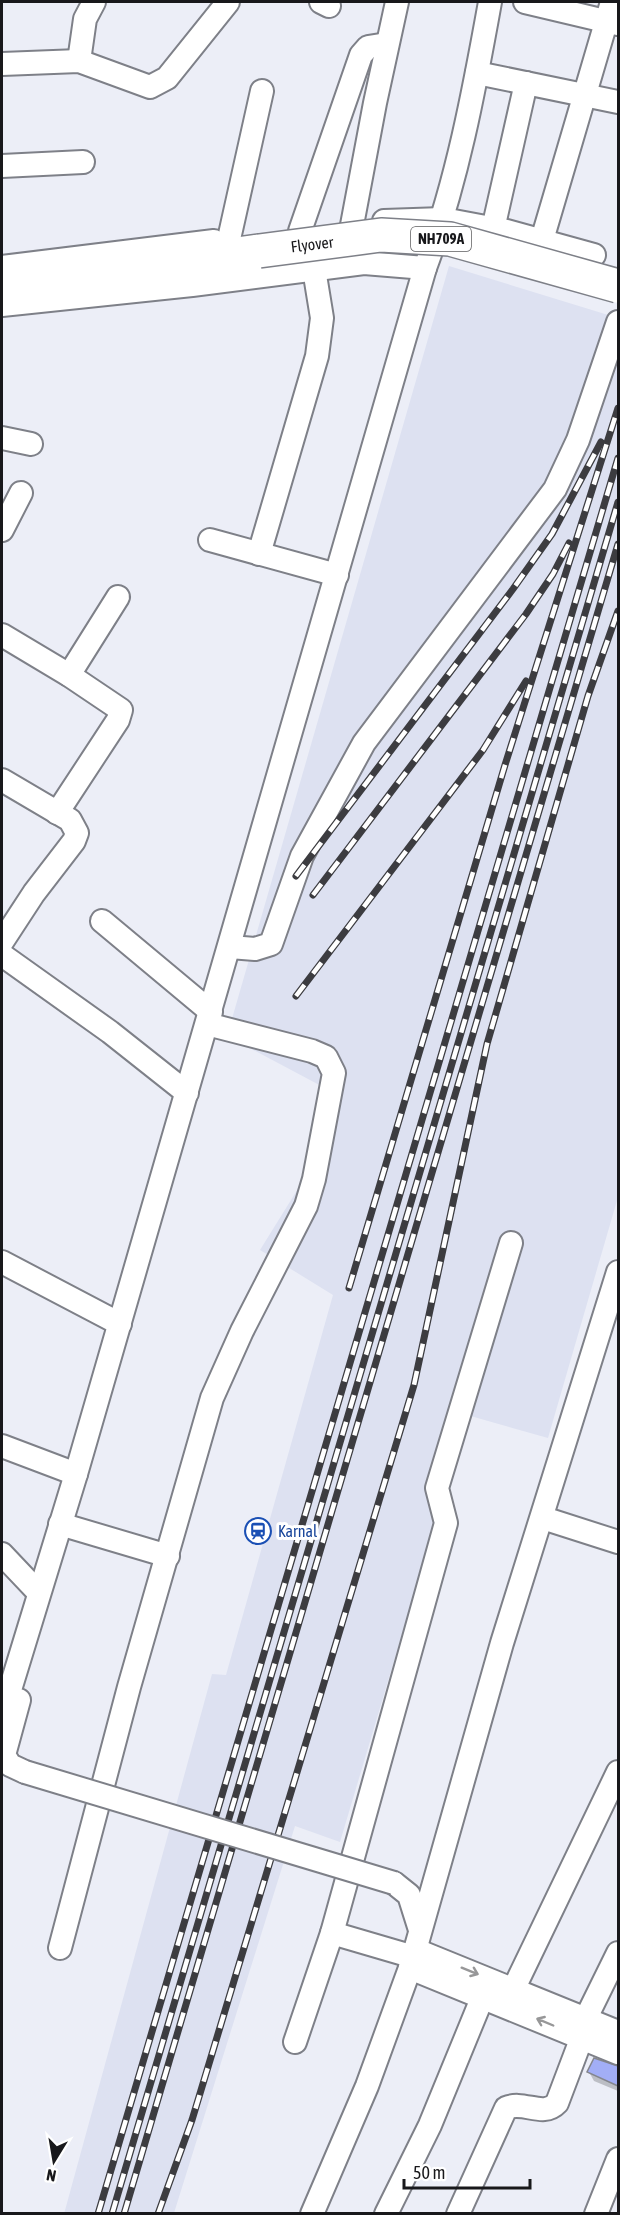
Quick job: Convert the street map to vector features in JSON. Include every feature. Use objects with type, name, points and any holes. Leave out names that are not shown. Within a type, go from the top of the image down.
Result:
[{"type":"highway","name":"Flyover","points":[[2,287],[381,235],[450,239],[618,286]]},
{"type":"street","points":[[79,61],[85,19],[94,2]]},
{"type":"street","points":[[2,64],[79,61],[150,87],[157,86],[167,78],[228,2]]},
{"type":"street","points":[[352,225],[397,2]]},
{"type":"street","points":[[2,1716],[120,1324],[425,268],[443,219],[477,73],[490,2]]},
{"type":"street","points":[[525,2],[612,15],[584,95],[542,240]]},
{"type":"street","points":[[300,231],[362,55],[368,47],[387,44]]},
{"type":"street","points":[[477,73],[618,102]]},
{"type":"street","points":[[494,229],[526,83]]},
{"type":"street","points":[[229,239],[262,91]]},
{"type":"street","points":[[2,166],[83,162]]},
{"type":"street","points":[[2,267],[352,225],[443,219],[542,240],[594,255]]},
{"type":"street","points":[[2,305],[364,263],[425,268]]},
{"type":"street","points":[[259,554],[317,356],[322,318],[314,269]]},
{"type":"street","points":[[230,947],[255,949],[271,944],[302,856],[364,743],[555,489],[578,440],[618,322]]},
{"type":"street","points":[[2,438],[31,444]]},
{"type":"street","points":[[2,530],[21,493]]},
{"type":"street","points":[[210,540],[337,575]]},
{"type":"street","points":[[69,675],[118,597]]},
{"type":"street","points":[[3,639],[69,675],[121,710],[118,720],[57,813]]},
{"type":"street","points":[[2,783],[57,813],[75,826],[77,833],[74,841],[34,893],[2,942]]},
{"type":"street","points":[[60,1948],[129,1687],[216,1388],[306,1206],[314,1179],[334,1073],[326,1057],[209,1018],[102,921]]},
{"type":"street","points":[[2,955],[110,1032],[187,1093]]},
{"type":"street","points":[[295,2042],[332,1933],[446,1523],[437,1488],[511,1243]]},
{"type":"street","points":[[2,1262],[120,1324]]},
{"type":"street","points":[[312,2214],[367,2086],[415,1952],[502,1643],[543,1518],[618,1272]]},
{"type":"street","points":[[2,1446],[76,1474]]},
{"type":"street","points":[[543,1518],[618,1542]]},
{"type":"street","points":[[57,1532],[168,1556]]},
{"type":"street","points":[[57,1532],[61,1547],[60,1553],[4,1755],[10,1765],[25,1772],[394,1883],[409,1895],[415,1952]]},
{"type":"street","points":[[2,1554],[38,1592]]},
{"type":"street","points":[[514,1988],[610,1813],[618,1772]]},
{"type":"street","points":[[332,1933],[415,1952],[514,1988],[584,2028],[618,2053]]},
{"type":"street","points":[[415,1952],[483,1996],[584,2028],[618,2032]]},
{"type":"street","points":[[458,2214],[503,2113],[514,2104],[541,2110],[553,2108],[557,2103],[584,2028],[618,1953]]},
{"type":"street","points":[[386,2214],[430,2125],[483,1996]]},
{"type":"street","points":[[596,2214],[618,2163]]},
{"type":"shaded area","points":[[449,266],[618,318],[618,1197],[548,1438],[453,1411],[436,1520],[340,1842],[295,1826],[174,2213],[64,2214],[212,1674],[226,1675],[333,1295],[260,1250],[304,1179],[325,1088],[227,1036]]},
{"type":"building","points":[[594,2058],[618,2066],[618,2086],[587,2072]]},
{"type":"railway","points":[[349,1288],[505,765],[618,408]]},
{"type":"railway","points":[[296,876],[552,534],[601,442]]},
{"type":"railway","points":[[98,2214],[618,458]]},
{"type":"railway","points":[[112,2214],[618,502]]},
{"type":"railway","points":[[313,895],[526,614],[553,574],[569,543]]},
{"type":"railway","points":[[124,2214],[618,544]]},
{"type":"railway","points":[[158,2214],[192,2120],[414,1385],[487,1044],[588,696],[618,611]]},
{"type":"railway","points":[[296,996],[483,750],[526,681]]},
{"type":"place","name":"Karnal","points":[[258,1531]]}]
